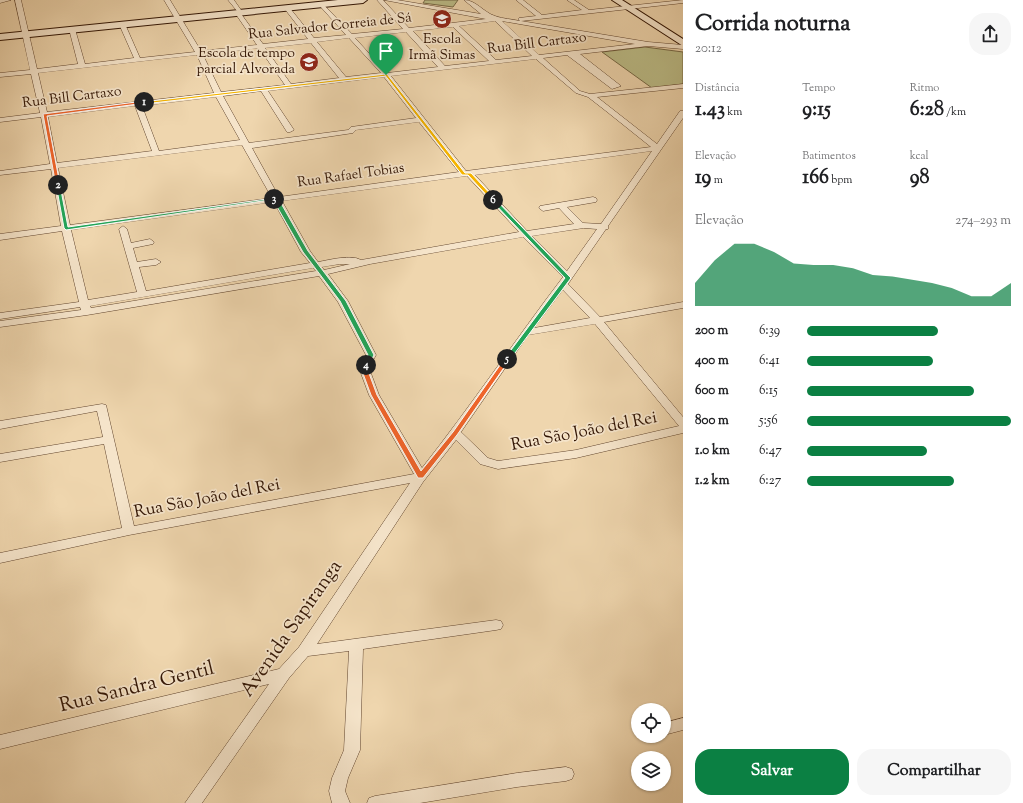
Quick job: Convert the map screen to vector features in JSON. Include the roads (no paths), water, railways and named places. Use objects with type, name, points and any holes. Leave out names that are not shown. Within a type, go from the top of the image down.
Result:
[{"type":"main road","points":[[0,37],[238,11],[284,4],[334,0]]},
{"type":"main road","points":[[284,4],[321,4],[363,0]]},
{"type":"main road","points":[[616,0],[628,4],[683,38]]},
{"type":"main road","points":[[628,4],[683,43]]},
{"type":"main road","points":[[0,33],[72,30],[177,17]]},
{"type":"street","points":[[0,1],[8,0]]},
{"type":"street","points":[[18,0],[44,114],[66,228],[85,308]]},
{"type":"street","points":[[168,0],[199,53],[218,94],[306,252],[318,269],[335,288],[343,301],[371,355],[364,368],[374,395],[421,477]]},
{"type":"street","points":[[231,0],[289,86]]},
{"type":"street","points":[[380,0],[443,68]]},
{"type":"street","points":[[388,0],[648,44],[683,47]]},
{"type":"street","points":[[467,0],[485,14],[496,19],[578,92],[590,96],[657,148]]},
{"type":"street","points":[[520,0],[540,16]]},
{"type":"street","points":[[570,0],[587,11]]},
{"type":"street","points":[[510,21],[628,4],[683,2]]},
{"type":"street","points":[[284,4],[344,80]]},
{"type":"street","points":[[321,4],[386,75],[421,120],[467,174],[525,234],[566,281],[683,424]]},
{"type":"street","name":"Rua Salvador Correia de Sá","points":[[0,75],[350,37],[496,19]]},
{"type":"street","points":[[122,24],[138,60]]},
{"type":"street","points":[[454,25],[494,62]]},
{"type":"street","points":[[72,30],[82,66]]},
{"type":"street","name":"Rua Bill Cartaxo","points":[[0,120],[648,44]]},
{"type":"street","points":[[572,54],[618,86],[612,87],[572,54]]},
{"type":"street","points":[[590,96],[683,86]]},
{"type":"street","points":[[262,89],[290,130]]},
{"type":"street","points":[[137,103],[156,153]]},
{"type":"street","name":"Avenida Sapiranga","points":[[193,803],[284,674],[304,650],[421,477],[455,434],[525,333],[566,281],[605,227],[657,148],[683,113]]},
{"type":"street","points":[[0,173],[156,153],[353,131],[351,128],[421,120]]},
{"type":"street","name":"Rua Rafael Tobias","points":[[0,238],[657,148]]},
{"type":"street","points":[[543,208],[593,200]]},
{"type":"street","points":[[561,205],[581,226]]},
{"type":"street","points":[[0,316],[85,308],[142,294],[318,269],[345,268],[370,261],[525,234],[588,225],[605,227]]},
{"type":"street","points":[[123,229],[142,294]]},
{"type":"street","points":[[128,246],[150,242]]},
{"type":"street","points":[[134,265],[156,262]]},
{"type":"street","points":[[0,324],[85,308],[318,269]]},
{"type":"street","points":[[525,333],[683,305]]},
{"type":"street","points":[[0,425],[102,407],[129,531]]},
{"type":"street","name":"Rua São João del Rei","points":[[455,434],[484,461],[498,465],[576,454],[683,429]]},
{"type":"street","points":[[0,458],[109,440]]},
{"type":"street","name":"Rua São João del Rei","points":[[0,558],[129,531],[421,477]]},
{"type":"street","points":[[304,650],[356,645],[496,624]]},
{"type":"street","points":[[342,803],[339,800],[336,791],[352,750],[356,645]]},
{"type":"street","name":"Rua Sandra Gentil","points":[[0,742],[284,674]]},
{"type":"street","points":[[671,727],[683,724]]},
{"type":"street","points":[[375,803],[517,780],[566,774]]},
{"type":"place","name":"Escola Irmã Simas","points":[[442,19]]},
{"type":"place","name":"Escola de tempo parcial Alvorada","points":[[309,62]]}]
